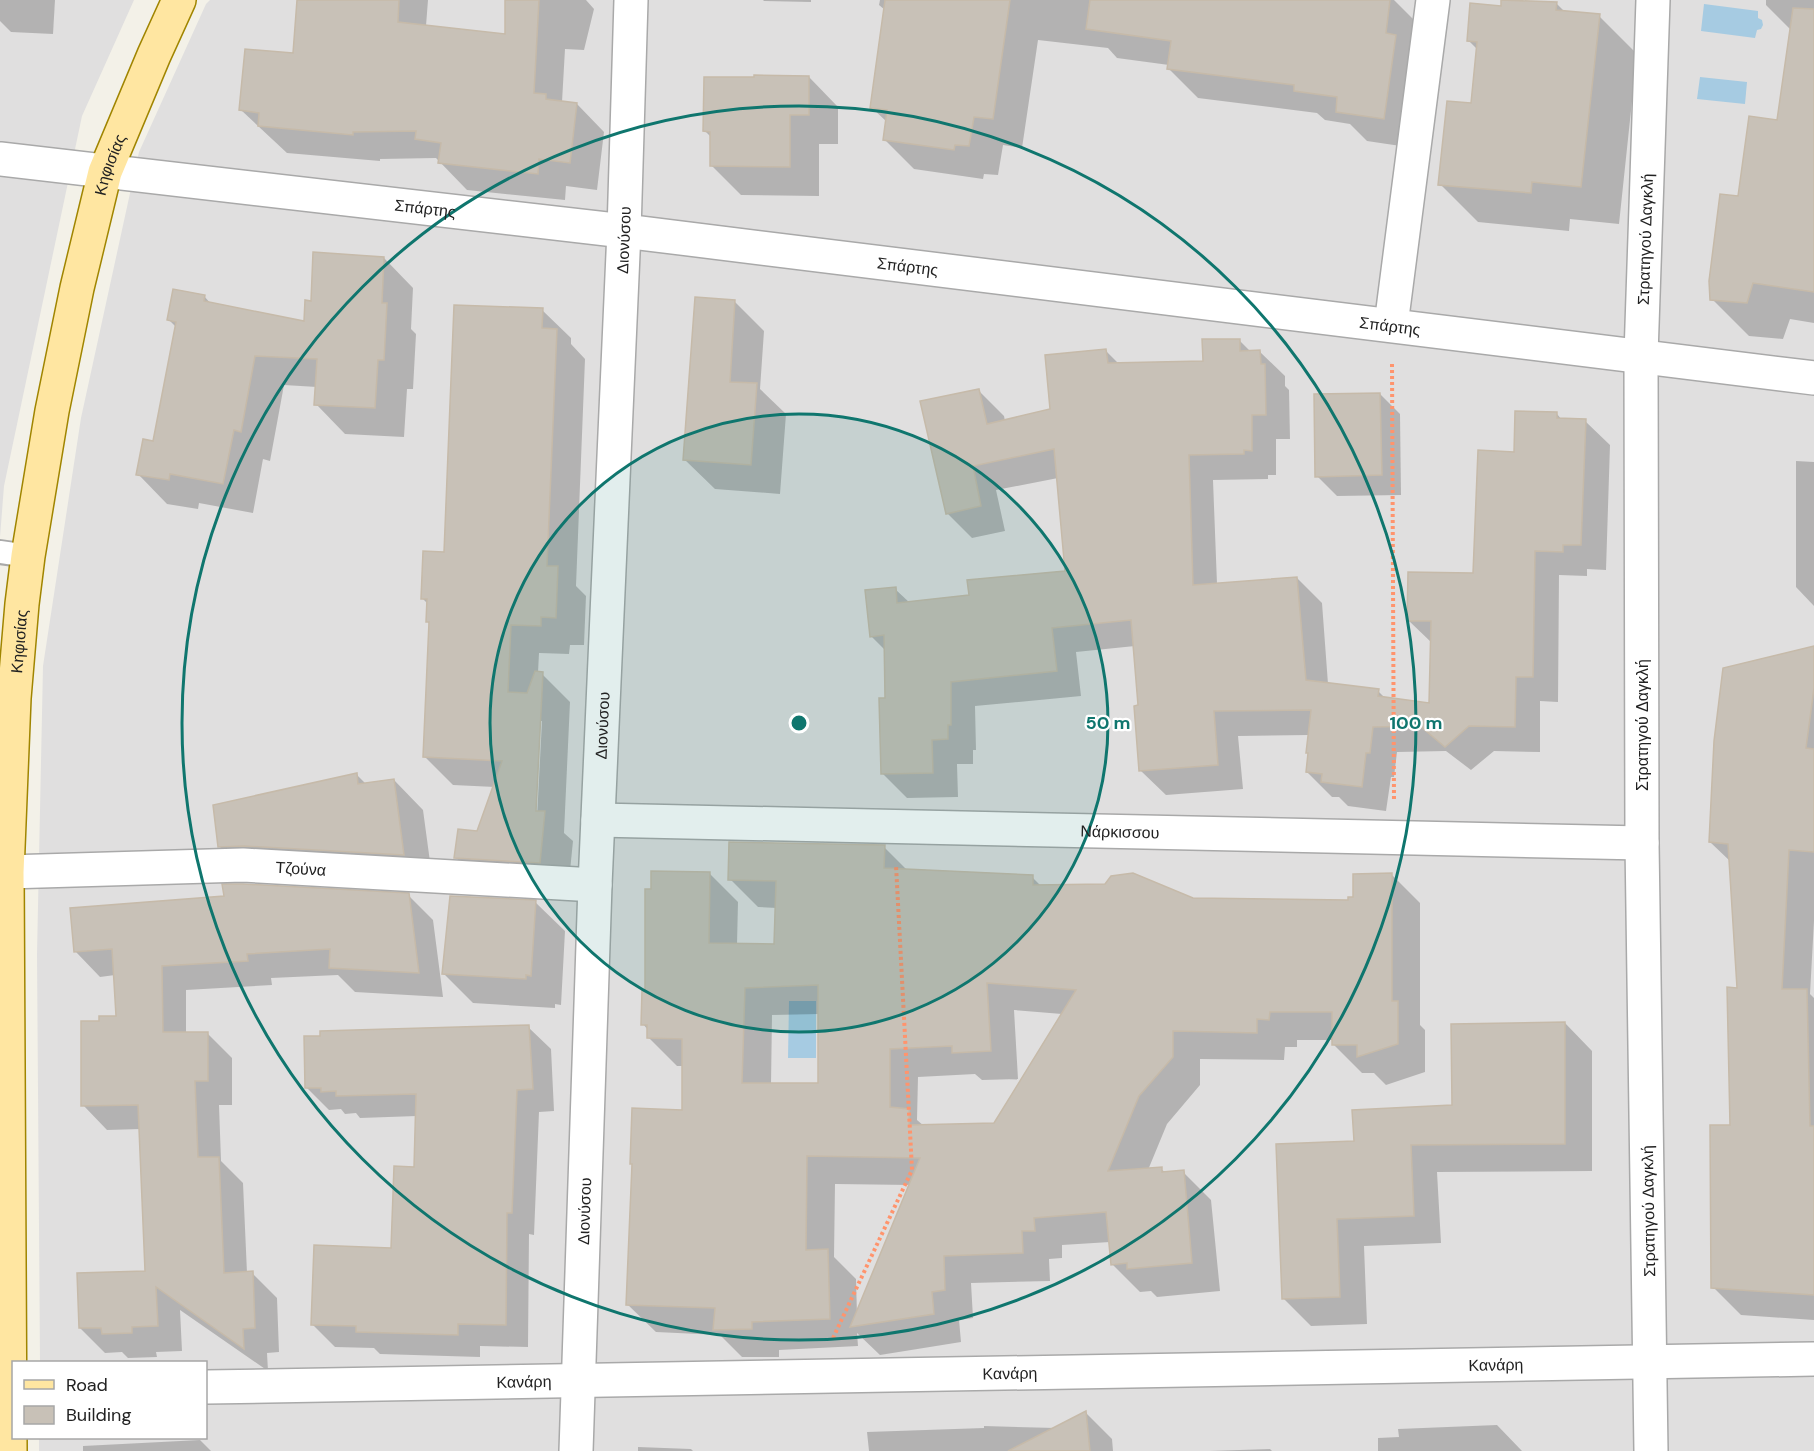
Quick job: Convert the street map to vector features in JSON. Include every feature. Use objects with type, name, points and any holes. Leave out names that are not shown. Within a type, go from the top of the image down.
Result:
[{"type":"main road","name":"Κηφισίας","points":[[10,1451],[4,1181],[7,872],[14,698],[14,554],[52,411],[77,288],[105,172],[179,0]]},
{"type":"street","name":"Διονύσου","points":[[576,1451],[595,885],[624,231],[631,0]]},
{"type":"street","points":[[1391,325],[1433,0]]},
{"type":"street","name":"Στρατηγού Δαγκλή","points":[[1652,1451],[1642,843],[1641,355],[1653,0]]},
{"type":"street","name":"Σπάρτης","points":[[0,159],[624,231],[1814,378]]},
{"type":"street","name":"Νάρκισσου","points":[[598,819],[1642,843]]},
{"type":"street","name":"Τζούνα","points":[[7,872],[243,865],[595,885]]},
{"type":"street","name":"Κανάρη","points":[[207,1387],[1814,1359]]},
{"type":"path","points":[[1391,325],[1395,837]]},
{"type":"path","points":[[815,1376],[912,1170],[894,826]]},
{"type":"shaded area","points":[[0,0],[134,0],[82,116],[4,486],[0,537]]},
{"type":"shaded area","points":[[210,0],[1814,0],[1814,1451],[39,1451],[39,1439],[207,1439],[207,1361],[40,1361],[37,954],[43,666],[81,418],[139,152],[206,4]]},
{"type":"water","points":[[1704,4],[1758,11],[1758,18],[1762,20],[1763,25],[1757,30],[1755,38],[1701,31]]},
{"type":"water","points":[[1700,77],[1747,82],[1745,104],[1697,99]]},
{"type":"water","points":[[789,1001],[816,1001],[816,1058],[788,1058]]},
{"type":"building","points":[[297,0],[399,0],[398,22],[505,34],[505,0],[539,0],[534,93],[546,94],[546,99],[577,103],[570,163],[539,159],[538,174],[438,163],[441,143],[415,139],[416,131],[353,132],[353,135],[258,126],[259,113],[239,110],[245,49],[293,53]]},
{"type":"building","points":[[885,0],[1010,0],[993,119],[974,117],[969,146],[955,145],[954,150],[883,140],[887,110],[870,108]]},
{"type":"building","points":[[1090,0],[1390,0],[1386,33],[1396,35],[1384,119],[1336,112],[1337,97],[1294,91],[1294,85],[1167,69],[1171,41],[1086,29]]},
{"type":"building","points":[[1501,0],[1557,2],[1556,10],[1600,14],[1581,187],[1532,182],[1531,193],[1438,185],[1447,101],[1471,103],[1477,42],[1467,41],[1470,3],[1501,6]]},
{"type":"building","points":[[1793,8],[1814,9],[1814,292],[1753,283],[1747,303],[1710,300],[1709,281],[1720,194],[1738,196],[1749,116],[1777,120]]},
{"type":"building","points":[[754,75],[809,76],[809,115],[790,115],[790,167],[710,166],[710,132],[703,131],[704,77],[754,77]]},
{"type":"building","points":[[313,252],[384,257],[382,303],[387,303],[384,360],[378,360],[375,408],[314,405],[317,359],[255,356],[241,432],[234,430],[223,484],[170,474],[169,480],[136,475],[143,439],[153,441],[176,322],[167,320],[173,289],[205,295],[204,301],[304,321],[305,300],[311,301]]},
{"type":"building","points":[[695,297],[735,300],[730,382],[757,383],[751,465],[683,460]]},
{"type":"building","points":[[454,305],[543,308],[542,328],[557,329],[547,566],[558,566],[556,618],[541,617],[541,626],[511,625],[508,692],[527,693],[535,671],[543,672],[536,811],[545,811],[540,863],[454,858],[458,829],[477,831],[502,761],[423,757],[429,622],[426,622],[427,599],[421,599],[423,551],[444,552]]},
{"type":"building","points":[[1202,339],[1240,339],[1240,351],[1260,350],[1261,364],[1265,364],[1266,415],[1252,415],[1252,451],[1244,450],[1244,454],[1189,455],[1193,585],[1297,577],[1306,680],[1379,689],[1378,696],[1429,703],[1431,621],[1407,621],[1408,572],[1473,573],[1478,450],[1514,452],[1515,411],[1557,412],[1557,418],[1586,419],[1581,545],[1563,545],[1563,552],[1535,551],[1533,677],[1516,677],[1515,727],[1469,726],[1445,747],[1420,726],[1373,727],[1370,753],[1366,753],[1362,787],[1321,782],[1322,774],[1306,772],[1311,710],[1214,711],[1218,765],[1139,771],[1134,706],[1138,705],[1131,620],[1052,628],[1057,671],[951,682],[951,725],[948,725],[948,739],[932,740],[933,773],[881,774],[879,698],[885,698],[884,635],[870,637],[865,590],[896,587],[897,603],[969,595],[967,580],[1065,571],[1054,449],[973,466],[981,506],[946,514],[920,401],[979,389],[987,424],[1050,409],[1045,355],[1106,349],[1108,363],[1203,361]]},
{"type":"building","points":[[1380,393],[1382,475],[1315,477],[1314,394]]},
{"type":"building","points":[[1814,646],[1814,688],[1806,748],[1814,749],[1814,852],[1789,850],[1782,989],[1807,989],[1810,1126],[1814,1126],[1814,1295],[1711,1288],[1710,1125],[1730,1125],[1727,987],[1737,988],[1728,844],[1709,842],[1714,741],[1723,668]]},
{"type":"building","points":[[357,773],[358,784],[394,779],[404,855],[244,846],[218,847],[213,805]]},
{"type":"building","points":[[729,842],[885,845],[884,868],[1033,875],[1033,885],[1105,884],[1111,876],[1133,873],[1193,898],[1348,900],[1348,897],[1353,897],[1353,874],[1392,873],[1392,1001],[1398,1001],[1398,1044],[1357,1057],[1357,1045],[1332,1045],[1332,1012],[1270,1012],[1269,1020],[1257,1019],[1257,1033],[1173,1031],[1173,1057],[1139,1096],[1108,1171],[1162,1167],[1162,1172],[1184,1170],[1192,1263],[1127,1269],[1127,1263],[1111,1265],[1106,1212],[1034,1218],[1035,1231],[1022,1231],[1023,1253],[944,1256],[945,1290],[932,1292],[934,1314],[850,1327],[920,1158],[807,1156],[806,1250],[828,1249],[830,1319],[752,1322],[752,1329],[713,1330],[715,1308],[626,1305],[632,1164],[630,1164],[632,1108],[682,1110],[682,1039],[647,1038],[647,1025],[641,1025],[642,990],[645,990],[645,889],[651,889],[651,871],[710,872],[709,943],[774,944],[776,881],[728,880]],"holes":[[[987,983],[1076,990],[994,1123],[909,1125],[909,1109],[890,1107],[890,1049],[952,1046],[952,1053],[991,1051]],[[818,985],[818,1083],[742,1083],[745,988]]]},
{"type":"building","points":[[222,884],[409,893],[419,973],[329,968],[330,949],[247,954],[248,961],[162,966],[163,1032],[208,1032],[208,1081],[195,1081],[198,1157],[219,1157],[224,1273],[253,1271],[255,1328],[243,1329],[244,1349],[156,1287],[158,1326],[132,1327],[132,1333],[102,1334],[101,1328],[79,1328],[77,1273],[145,1271],[138,1105],[81,1106],[81,1021],[99,1021],[99,1016],[116,1016],[112,949],[74,952],[70,908],[224,896]]},
{"type":"building","points":[[450,896],[536,900],[531,976],[526,975],[526,979],[442,974]]},
{"type":"building","points":[[1565,1022],[1565,1144],[1411,1145],[1414,1216],[1337,1219],[1340,1297],[1282,1299],[1276,1144],[1354,1141],[1352,1110],[1452,1105],[1451,1024]]},
{"type":"building","points":[[529,1025],[533,1089],[517,1090],[512,1213],[507,1213],[506,1325],[458,1324],[458,1335],[356,1332],[356,1326],[311,1325],[314,1245],[391,1248],[394,1166],[414,1167],[416,1094],[336,1096],[336,1091],[321,1092],[321,1088],[305,1088],[304,1036],[320,1036],[320,1031]]},
{"type":"building","points":[[1086,1411],[1090,1451],[1008,1451]]}]
